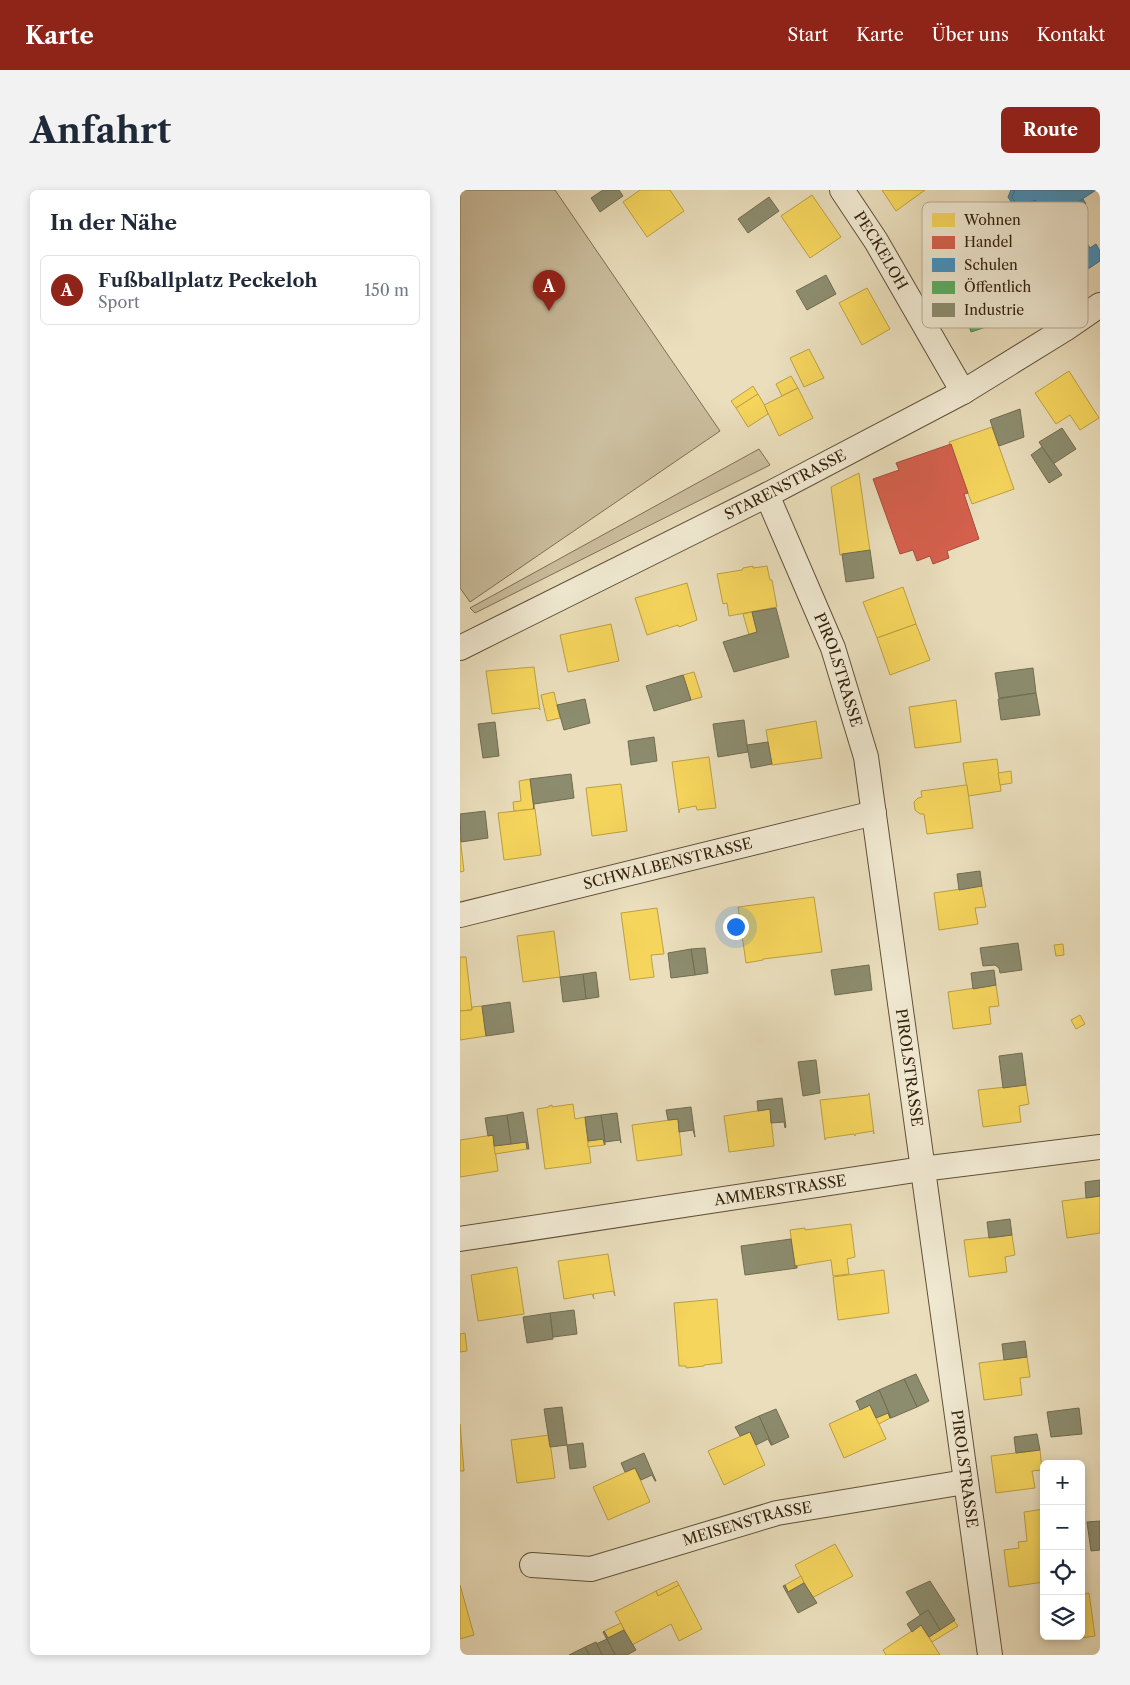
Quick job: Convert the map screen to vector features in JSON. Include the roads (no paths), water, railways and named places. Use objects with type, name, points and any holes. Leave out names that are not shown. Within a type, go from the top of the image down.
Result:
[{"type":"street","name":"PECKELOH","points":[[842,190],[876,241],[922,321]]},
{"type":"street","name":"STARENSTRASSE","points":[[1088,313],[1100,305]]},
{"type":"street","name":"PECKELOH","points":[[926,328],[963,392]]},
{"type":"street","name":"STARENSTRASSE","points":[[460,648],[767,495],[963,392],[1066,328]]},
{"type":"street","name":"PIROLSTRASSE","points":[[767,495],[833,648],[866,757],[990,1655]]},
{"type":"street","name":"SCHWALBENSTRASSE","points":[[460,915],[874,813]]},
{"type":"street","name":"AMMERSTRASSE","points":[[460,1239],[922,1169],[1100,1147]]},
{"type":"street","name":"MEISENSTRASSE","points":[[532,1564],[590,1569],[777,1513],[966,1482]]},
{"type":"place","name":"Fußballplatz Peckeloh","points":[[549,311]]}]
